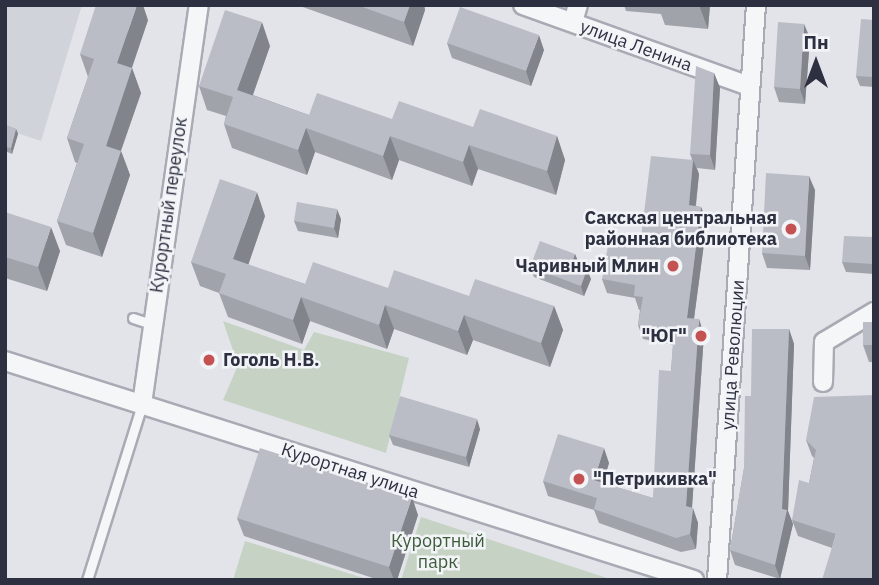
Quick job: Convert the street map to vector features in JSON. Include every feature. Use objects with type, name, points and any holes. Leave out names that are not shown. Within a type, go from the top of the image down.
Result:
[{"type":"street","name":"Курортный переулок","points":[[142,404],[199,5]]},
{"type":"street","name":"улица Ленина","points":[[523,5],[575,14],[750,86]]},
{"type":"street","name":"улица Революции","points":[[717,580],[756,5]]},
{"type":"street","points":[[823,382],[824,342],[874,312]]},
{"type":"street","name":"Курортная улица","points":[[5,361],[694,580]]},
{"type":"lane","points":[[133,318],[152,324]]},
{"type":"lane","points":[[87,580],[142,404]]},
{"type":"shaded area","points":[[5,5],[82,5],[41,141],[5,129]]},
{"type":"green space","points":[[223,321],[304,350],[314,332],[409,358],[386,453],[223,400],[238,365]]},
{"type":"green space","name":"Курортный парк","points":[[421,517],[613,580],[401,580]]},
{"type":"green space","name":"Курортный парк","points":[[245,541],[370,580],[233,580]]},
{"type":"building","points":[[96,5],[137,5],[117,63],[132,68],[106,146],[121,151],[93,233],[57,221],[84,144],[67,138],[94,59],[80,54]]},
{"type":"building","points":[[357,5],[410,5],[404,22]]},
{"type":"building","points":[[460,7],[539,35],[526,71],[447,43]]},
{"type":"building","points":[[225,10],[262,22],[237,90],[309,115],[317,93],[392,119],[399,101],[473,127],[480,109],[557,136],[547,171],[469,145],[463,162],[390,136],[383,156],[306,128],[298,150],[224,124],[233,97],[199,86]]},
{"type":"building","points":[[861,19],[874,20],[872,77],[856,76]]},
{"type":"building","points":[[778,22],[804,24],[800,89],[774,87]]},
{"type":"building","points":[[696,66],[714,73],[710,155],[690,154]]},
{"type":"building","points":[[5,125],[16,129],[11,148],[5,147]]},
{"type":"building","points":[[651,156],[693,160],[689,205],[701,207],[687,318],[699,319],[686,506],[693,508],[690,534],[676,538],[594,509],[597,498],[543,481],[558,434],[604,448],[594,480],[653,498],[659,370],[671,371],[674,331],[638,325],[643,297],[634,296],[635,285],[602,279],[609,240],[640,246]]},
{"type":"building","name":"Сакская центральная районная библиотека","points":[[766,173],[809,176],[805,256],[762,253]]},
{"type":"building","points":[[220,179],[257,192],[233,259],[305,284],[313,262],[388,288],[394,270],[469,296],[475,279],[554,306],[541,343],[464,315],[458,331],[385,305],[379,325],[301,297],[293,320],[219,293],[226,274],[191,262]]},
{"type":"building","points":[[297,202],[337,209],[334,228],[294,221]]},
{"type":"building","points":[[5,212],[51,227],[38,267],[5,257]]},
{"type":"building","points":[[844,236],[873,237],[872,264],[842,262]]},
{"type":"building","points":[[540,241],[575,254],[572,263],[587,269],[581,286],[530,267]]},
{"type":"building","points":[[863,322],[874,322],[874,345],[863,345]]},
{"type":"building","points":[[752,329],[789,329],[782,509],[787,510],[775,565],[730,550],[744,468],[745,396],[751,396]]},
{"type":"building","points":[[874,395],[874,578],[822,580],[836,534],[792,520],[799,480],[809,483],[816,450],[806,440],[814,397]]},
{"type":"building","points":[[400,396],[477,419],[466,457],[389,435]]},
{"type":"building","points":[[260,448],[412,497],[389,567],[237,518]]},
{"type":"place","name":"Сакская центральная районная библиотека","points":[[791,229]]},
{"type":"place","name":"Чаривный Млин","points":[[673,266]]},
{"type":"place","name":"\"ЮГ\"","points":[[701,336]]},
{"type":"place","name":"Гоголь Н.В.","points":[[209,360]]},
{"type":"place","name":"\"Петрикивка\"","points":[[579,479]]}]
